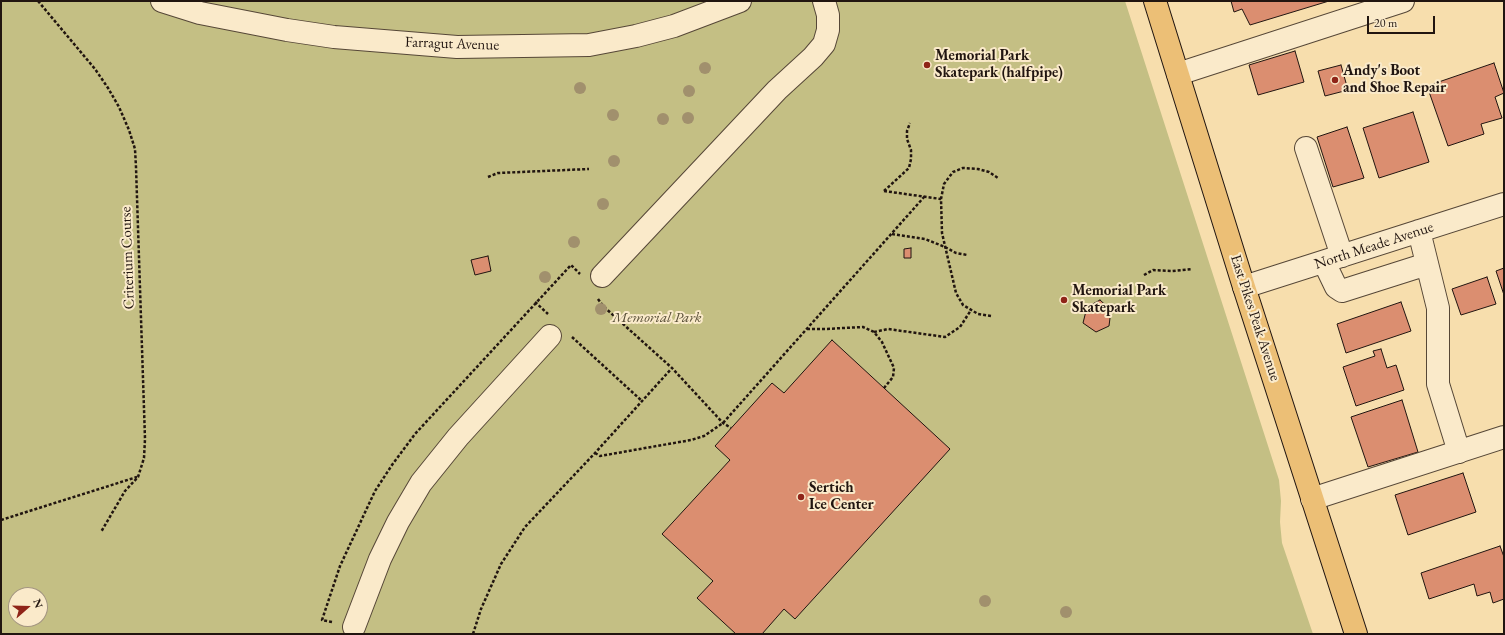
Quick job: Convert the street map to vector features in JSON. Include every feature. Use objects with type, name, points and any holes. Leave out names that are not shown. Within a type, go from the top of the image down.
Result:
[{"type":"main road","name":"East Pikes Peak Avenue","points":[[1155,1],[1244,287],[1356,634]]},
{"type":"street","name":"Farragut Avenue","points":[[162,1],[200,13],[287,30],[334,37],[457,47],[589,45],[636,36],[674,26],[740,1]]},
{"type":"street","points":[[602,276],[777,90],[813,57],[824,44],[828,30],[828,15],[824,1]]},
{"type":"street","points":[[1178,74],[1362,7],[1403,1]]},
{"type":"street","points":[[1306,148],[1333,259],[1336,287],[1342,290],[1427,264]]},
{"type":"street","name":"North Meade Avenue","points":[[1244,287],[1504,204]]},
{"type":"street","points":[[1419,232],[1438,308],[1438,384],[1459,452]]},
{"type":"street","points":[[354,627],[380,560],[398,522],[421,483],[458,437],[557,329]]},
{"type":"street","points":[[1312,499],[1504,437]]},
{"type":"path","name":"Criterium Course","points":[[38,1],[95,69],[108,88],[119,107],[135,149],[145,439],[144,458],[138,477],[125,491],[101,532]]},
{"type":"path","points":[[910,123],[907,139],[911,150],[912,159],[909,168],[884,191],[941,199]]},
{"type":"path","points":[[991,316],[978,314],[963,305],[956,293],[942,233],[941,199],[944,184],[953,172],[963,168],[978,169],[989,172],[998,178]]},
{"type":"path","points":[[488,177],[498,173],[590,169]]},
{"type":"path","points":[[595,453],[600,456],[691,440],[704,436],[723,423],[925,196]]},
{"type":"path","points":[[892,234],[925,240],[945,247],[956,253],[967,255]]},
{"type":"path","points":[[1144,275],[1153,270],[1172,271],[1192,269]]},
{"type":"path","points":[[535,302],[557,329],[642,401]]},
{"type":"path","points":[[874,332],[888,329],[945,337],[960,327],[971,310]]},
{"type":"path","points":[[807,329],[825,330],[863,327],[874,332],[882,342],[894,368],[893,377],[884,388]]},
{"type":"path","points":[[473,634],[491,585],[501,564],[525,527],[672,368]]},
{"type":"path","points":[[1,520],[138,477]]},
{"type":"green space","name":"Memorial Park","points":[[1,1],[1125,1],[1279,480],[1282,543],[1313,634],[1,634]]},
{"type":"building","points":[[1231,1],[1329,1],[1250,25],[1242,9],[1234,12]]},
{"type":"building","points":[[1295,51],[1304,82],[1258,95],[1249,65]]},
{"type":"building","points":[[1494,63],[1504,93],[1495,97],[1502,118],[1481,124],[1484,134],[1448,146],[1427,86]]},
{"type":"building","points":[[1341,65],[1348,90],[1325,96],[1318,71]]},
{"type":"building","points":[[1413,112],[1429,162],[1379,178],[1363,128]]},
{"type":"building","points":[[1347,127],[1364,178],[1333,187],[1317,137]]},
{"type":"building","points":[[911,248],[911,258],[904,258],[904,249]]},
{"type":"building","points":[[488,256],[491,271],[475,275],[471,260]]},
{"type":"building","points":[[1504,268],[1504,295],[1496,271]]},
{"type":"building","points":[[1487,277],[1496,304],[1461,315],[1452,289]]},
{"type":"building","points":[[1100,300],[1111,310],[1109,326],[1096,332],[1083,323],[1087,307]]},
{"type":"building","points":[[1401,302],[1411,331],[1346,353],[1337,324]]},
{"type":"building","name":"Sertich Ice Center","points":[[832,340],[950,449],[795,619],[784,609],[762,634],[736,634],[697,598],[713,581],[662,534],[730,460],[715,446],[772,383],[784,393]]},
{"type":"building","points":[[1381,349],[1387,368],[1396,365],[1404,390],[1356,406],[1343,367],[1375,356],[1373,351]]},
{"type":"building","points":[[1402,400],[1418,452],[1368,467],[1351,417]]},
{"type":"building","points":[[1463,473],[1476,512],[1408,535],[1395,495]]},
{"type":"building","points":[[1500,546],[1504,557],[1504,599],[1493,603],[1490,592],[1477,596],[1474,584],[1429,599],[1421,573]]},
{"type":"place","name":"Memorial Park Skatepark (halfpipe)","points":[[927,65]]},
{"type":"place","name":"Andy's Boot and Shoe Repair","points":[[1335,80]]},
{"type":"place","name":"Memorial Park Skatepark","points":[[1064,300]]},
{"type":"place","name":"Sertich Ice Center","points":[[801,497]]}]
